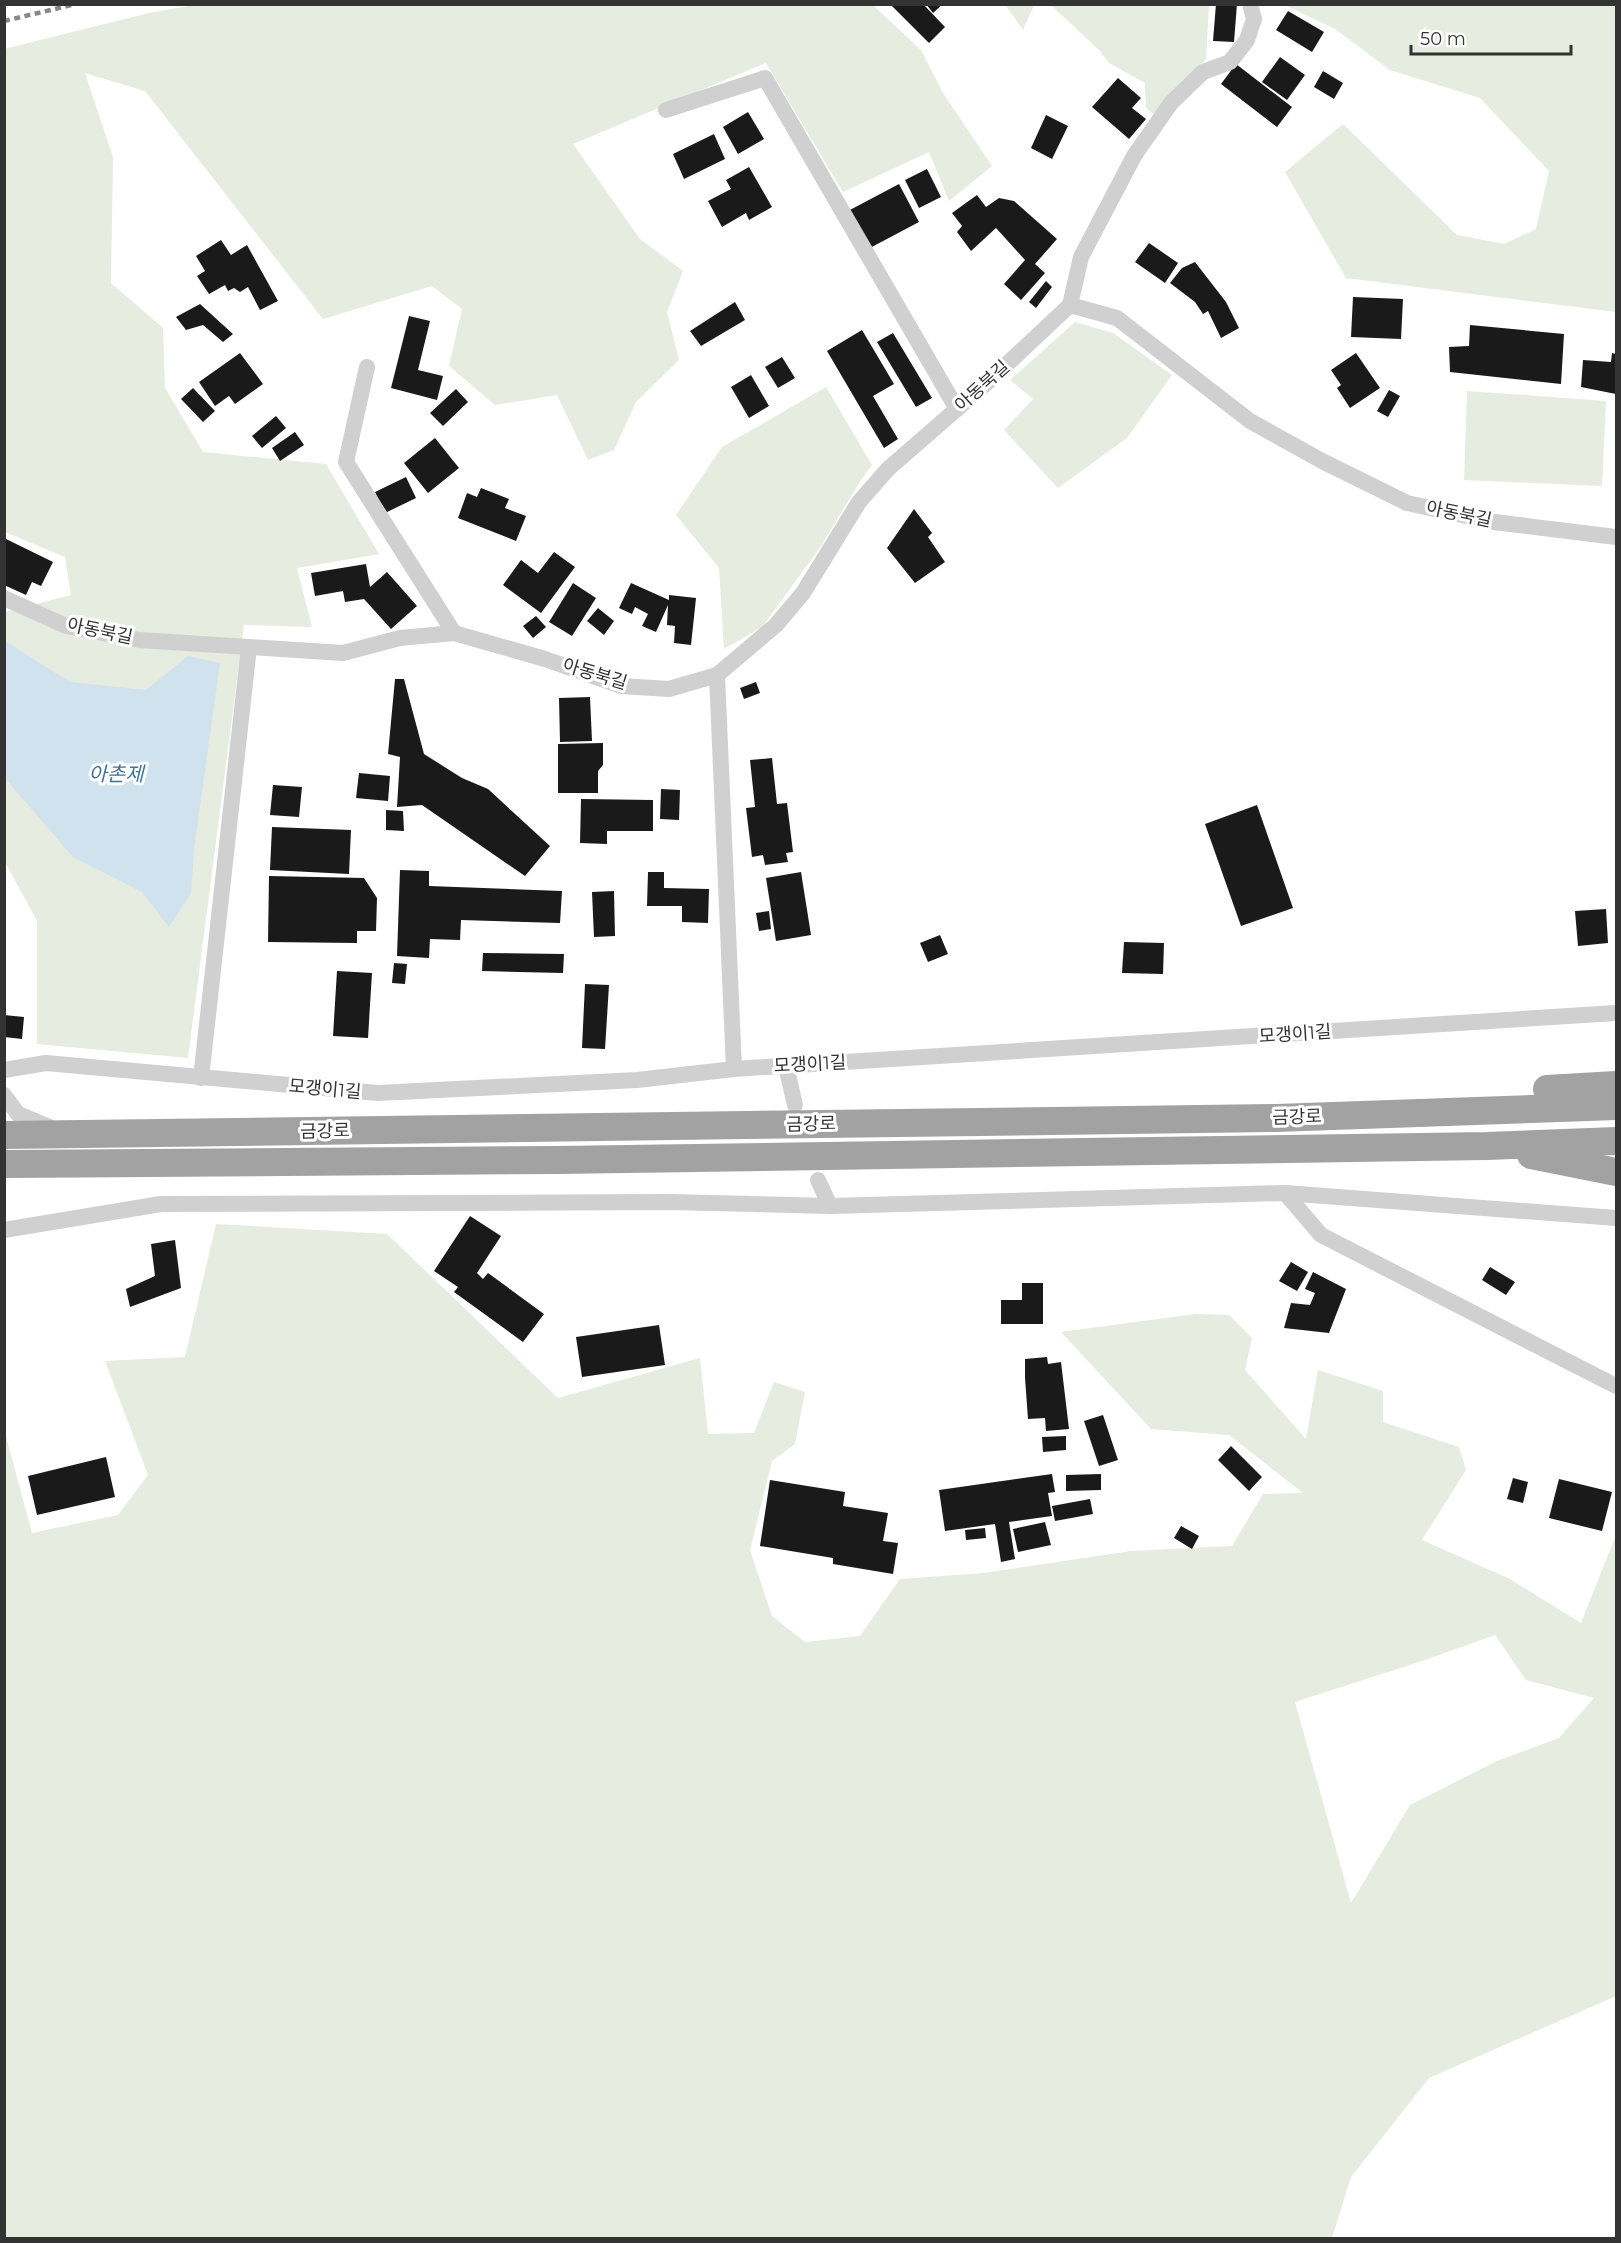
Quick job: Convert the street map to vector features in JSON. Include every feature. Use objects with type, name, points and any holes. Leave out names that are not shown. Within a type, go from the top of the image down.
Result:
[{"type":"highway","points":[[1276,1118],[1308,1106],[1617,1084]]},
{"type":"highway","name":"금강로","points":[[4,1135],[1276,1118],[1617,1106]]},
{"type":"highway","name":"금강로","points":[[4,1164],[534,1160],[1487,1146],[1617,1141]]},
{"type":"highway","points":[[1487,1146],[1617,1172]]},
{"type":"street","points":[[1070,305],[1080,257],[1134,156],[1171,103],[1203,72],[1230,62],[1247,40],[1254,19],[1250,4]]},
{"type":"street","points":[[666,110],[765,78],[957,409]]},
{"type":"street","name":"아동북길","points":[[4,598],[66,626],[139,640],[343,653],[400,638],[454,633],[545,659],[621,686],[669,689],[717,675],[776,625],[803,593],[859,502],[888,469],[1070,305],[1117,318],[1250,421],[1322,461],[1407,503],[1494,522],[1617,537]]},
{"type":"street","points":[[367,367],[346,462],[454,633]]},
{"type":"street","points":[[201,1078],[249,647]]},
{"type":"street","points":[[717,675],[734,1069]]},
{"type":"street","name":"모갱이1길","points":[[4,1070],[46,1063],[378,1093],[637,1080],[734,1069],[1617,1013]]},
{"type":"street","points":[[786,1066],[795,1105]]},
{"type":"street","points":[[4,1095],[18,1114],[66,1134]]},
{"type":"street","points":[[818,1180],[830,1206]]},
{"type":"street","points":[[1285,1193],[1321,1235],[1617,1386]]},
{"type":"street","points":[[4,1230],[161,1204],[669,1202],[830,1206],[1285,1193],[1617,1218]]},
{"type":"shaded area","points":[[195,5],[873,5],[921,50],[943,93],[992,166],[949,201],[929,152],[843,192],[766,63],[573,144],[640,239],[683,271],[667,312],[679,360],[636,402],[614,450],[588,460],[557,395],[495,405],[449,366],[462,309],[432,286],[323,319],[145,91],[85,73],[113,157],[111,283],[163,328],[165,388],[203,452],[326,464],[379,554],[297,568],[312,627],[244,625],[188,1058],[37,1044],[37,921],[5,862],[5,612],[71,595],[65,557],[5,532],[4,49],[149,13]]},
{"type":"shaded area","points":[[1007,5],[1034,5],[1023,30],[1007,7]]},
{"type":"shaded area","points":[[1051,5],[1209,5],[1206,59],[1154,114],[1146,108],[1145,83],[1109,63],[1099,50]]},
{"type":"shaded area","points":[[1285,5],[1616,5],[1616,312],[1346,278],[1285,172],[1343,124],[1457,235],[1504,244],[1536,229],[1549,171],[1480,98],[1390,70],[1335,29]]},
{"type":"shaded area","points":[[1075,322],[1113,333],[1172,375],[1127,438],[1058,488],[1004,430],[1033,399],[1010,380]]},
{"type":"shaded area","points":[[826,387],[872,465],[819,549],[762,627],[724,649],[719,568],[676,515],[722,447]]},
{"type":"shaded area","points":[[1467,391],[1606,401],[1602,486],[1464,480]]},
{"type":"shaded area","points":[[216,1224],[387,1234],[558,1398],[700,1358],[708,1434],[754,1433],[774,1382],[805,1392],[795,1444],[772,1461],[750,1550],[772,1616],[805,1642],[860,1636],[900,1579],[984,1573],[1131,1551],[1232,1546],[1263,1494],[1303,1493],[1229,1435],[1151,1429],[1061,1332],[1195,1314],[1229,1315],[1252,1338],[1245,1370],[1306,1439],[1318,1370],[1383,1391],[1383,1422],[1459,1447],[1466,1470],[1422,1540],[1510,1579],[1581,1623],[1616,1535],[1616,1996],[1429,2078],[1351,2177],[1332,2238],[5,2238],[4,1429],[32,1533],[118,1515],[148,1475],[105,1361],[185,1357]],"holes":[[[1495,1635],[1526,1680],[1594,1698],[1559,1738],[1497,1761],[1410,1805],[1351,1903],[1295,1702]]]},
{"type":"water","name":"아촌제","points":[[5,641],[70,682],[146,690],[188,656],[220,663],[194,849],[191,893],[169,927],[142,892],[73,857],[5,778]]},
{"type":"building","points":[[890,4],[923,4],[945,27],[929,43]]},
{"type":"building","points":[[926,4],[943,4],[933,13]]},
{"type":"building","points":[[1216,4],[1237,4],[1234,42],[1213,41]]},
{"type":"building","points":[[1288,11],[1324,32],[1312,52],[1276,30]]},
{"type":"building","points":[[1280,57],[1305,75],[1287,100],[1262,82]]},
{"type":"building","points":[[1236,64],[1292,107],[1277,127],[1221,84]]},
{"type":"building","points":[[1323,71],[1343,83],[1334,99],[1314,87]]},
{"type":"building","points":[[1118,78],[1141,98],[1132,108],[1146,119],[1129,139],[1092,107]]},
{"type":"building","points":[[748,112],[764,139],[738,154],[723,127]]},
{"type":"building","points":[[1046,115],[1068,126],[1052,159],[1031,148]]},
{"type":"building","points":[[714,134],[725,159],[684,179],[673,154]]},
{"type":"building","points":[[749,167],[772,207],[749,220],[746,213],[722,227],[708,201],[731,189],[726,180]]},
{"type":"building","points":[[927,169],[941,197],[919,208],[905,180]]},
{"type":"building","points":[[899,184],[919,222],[868,249],[848,211]]},
{"type":"building","points":[[977,195],[986,207],[999,198],[1014,201],[1057,239],[1035,264],[1045,273],[1021,300],[1004,284],[1025,260],[996,228],[971,251],[957,232],[962,226],[952,213]]},
{"type":"building","points":[[221,240],[231,255],[247,245],[278,301],[260,310],[248,287],[240,292],[234,288],[228,291],[225,285],[209,294],[197,276],[205,271],[196,256]]},
{"type":"building","points":[[1149,243],[1178,263],[1165,283],[1135,262]]},
{"type":"building","points":[[1195,262],[1226,302],[1239,328],[1221,338],[1208,311],[1203,314],[1195,302],[1170,283],[1182,268]]},
{"type":"building","points":[[1046,281],[1052,287],[1036,308],[1029,302]]},
{"type":"building","points":[[1353,297],[1403,299],[1401,339],[1351,337]]},
{"type":"building","points":[[735,302],[745,320],[701,346],[690,331]]},
{"type":"building","points":[[200,304],[233,334],[223,342],[203,325],[186,330],[176,317]]},
{"type":"building","points":[[409,316],[430,321],[418,370],[443,376],[437,400],[391,388]]},
{"type":"building","points":[[1470,325],[1564,334],[1561,384],[1450,372],[1449,347],[1469,346]]},
{"type":"building","points":[[862,330],[894,384],[873,396],[898,439],[884,448],[827,351]]},
{"type":"building","points":[[893,333],[932,398],[916,407],[877,342]]},
{"type":"building","points":[[240,353],[263,384],[235,404],[229,396],[215,406],[199,382]]},
{"type":"building","points":[[1356,353],[1380,388],[1350,408],[1337,388],[1341,385],[1331,370]]},
{"type":"building","points":[[1612,353],[1616,354],[1616,394],[1581,387],[1583,360],[1611,362]]},
{"type":"building","points":[[782,357],[795,378],[778,388],[765,367]]},
{"type":"building","points":[[751,375],[769,406],[749,418],[731,387]]},
{"type":"building","points":[[193,388],[215,411],[203,422],[181,399]]},
{"type":"building","points":[[456,389],[468,402],[443,426],[430,413]]},
{"type":"building","points":[[1389,390],[1400,396],[1388,417],[1377,411]]},
{"type":"building","points":[[276,416],[286,428],[262,448],[252,436]]},
{"type":"building","points":[[295,432],[304,445],[280,461],[272,448]]},
{"type":"building","points":[[435,438],[459,468],[428,493],[404,463]]},
{"type":"building","points":[[406,477],[416,498],[385,513],[375,492]]},
{"type":"building","points":[[481,488],[509,499],[505,508],[526,516],[516,541],[458,518],[467,493],[477,497]]},
{"type":"building","points":[[914,509],[932,533],[928,537],[945,562],[915,583],[887,548]]},
{"type":"building","points":[[4,538],[53,562],[41,586],[32,582],[26,595],[4,585]]},
{"type":"building","points":[[554,552],[575,567],[541,613],[503,585],[521,560],[538,573]]},
{"type":"building","points":[[366,564],[370,587],[387,572],[417,606],[391,629],[364,599],[345,602],[343,591],[315,596],[311,573]]},
{"type":"building","points":[[573,583],[596,598],[572,636],[549,622]]},
{"type":"building","points":[[631,583],[669,600],[669,595],[696,598],[691,645],[674,643],[675,626],[667,625],[668,605],[656,632],[642,626],[648,614],[635,607],[632,614],[619,608]]},
{"type":"building","points":[[598,608],[614,621],[604,635],[587,621]]},
{"type":"building","points":[[536,616],[546,627],[533,638],[523,626]]},
{"type":"building","points":[[395,679],[404,679],[424,754],[462,778],[488,789],[550,846],[525,876],[422,805],[397,807],[400,757],[388,754]]},
{"type":"building","points":[[756,682],[760,693],[744,699],[740,688]]},
{"type":"building","points":[[590,697],[592,741],[560,742],[559,698]]},
{"type":"building","points":[[603,743],[603,765],[598,771],[598,793],[558,793],[558,744]]},
{"type":"building","points":[[772,758],[777,804],[787,803],[793,852],[786,853],[788,862],[765,865],[763,855],[752,857],[746,808],[755,807],[750,760]]},
{"type":"building","points":[[359,773],[390,776],[388,801],[356,798]]},
{"type":"building","points":[[273,785],[302,787],[299,817],[270,815]]},
{"type":"building","points":[[661,789],[680,790],[679,820],[660,819]]},
{"type":"building","points":[[581,799],[653,800],[653,831],[607,831],[607,844],[580,843]]},
{"type":"building","points":[[1257,805],[1293,908],[1241,926],[1205,824]]},
{"type":"building","points":[[386,810],[403,811],[404,831],[386,830]]},
{"type":"building","points":[[272,827],[351,830],[349,874],[270,870]]},
{"type":"building","points":[[400,870],[429,871],[429,886],[562,891],[560,923],[461,920],[460,940],[430,939],[429,958],[397,956]]},
{"type":"building","points":[[648,872],[664,872],[664,888],[709,889],[708,923],[682,922],[682,906],[647,906]]},
{"type":"building","points":[[801,872],[811,935],[776,941],[766,878]]},
{"type":"building","points":[[269,876],[364,878],[377,898],[376,931],[357,931],[357,943],[268,942]]},
{"type":"building","points":[[614,891],[615,936],[594,937],[592,892]]},
{"type":"building","points":[[1606,909],[1608,943],[1578,946],[1575,911]]},
{"type":"building","points":[[769,911],[771,929],[759,931],[756,913]]},
{"type":"building","points":[[940,935],[948,954],[928,962],[920,943]]},
{"type":"building","points":[[1124,942],[1164,943],[1163,974],[1122,973]]},
{"type":"building","points":[[483,953],[564,954],[563,973],[482,971]]},
{"type":"building","points":[[394,963],[407,964],[405,984],[392,983]]},
{"type":"building","points":[[337,971],[372,973],[368,1038],[333,1036]]},
{"type":"building","points":[[585,984],[609,985],[605,1049],[582,1048]]},
{"type":"building","points":[[4,1015],[24,1017],[22,1039],[4,1037]]},
{"type":"building","points":[[470,1216],[501,1236],[477,1273],[483,1279],[488,1273],[544,1314],[523,1342],[454,1292],[458,1287],[434,1271]]},
{"type":"building","points":[[175,1240],[181,1288],[130,1307],[126,1289],[155,1276],[151,1244]]},
{"type":"building","points":[[1291,1262],[1308,1272],[1297,1291],[1279,1281]]},
{"type":"building","points":[[1490,1267],[1515,1282],[1506,1295],[1482,1280]]},
{"type":"building","points":[[1313,1272],[1346,1289],[1329,1333],[1284,1328],[1291,1303],[1310,1305],[1315,1293],[1305,1289]]},
{"type":"building","points":[[1022,1283],[1043,1283],[1043,1324],[1001,1324],[1001,1300],[1022,1300]]},
{"type":"building","points":[[659,1325],[665,1365],[582,1377],[576,1337]]},
{"type":"building","points":[[1047,1357],[1048,1364],[1061,1362],[1069,1429],[1046,1431],[1045,1418],[1028,1419],[1025,1359]]},
{"type":"building","points":[[1103,1415],[1118,1460],[1099,1466],[1084,1421]]},
{"type":"building","points":[[1066,1436],[1066,1450],[1043,1452],[1042,1437]]},
{"type":"building","points":[[1231,1446],[1262,1477],[1249,1491],[1218,1460]]},
{"type":"building","points":[[106,1457],[115,1497],[37,1515],[28,1476]]},
{"type":"building","points":[[1052,1474],[1055,1492],[1048,1493],[1052,1516],[1009,1522],[1015,1559],[1001,1562],[995,1524],[945,1531],[939,1490]]},
{"type":"building","points":[[1101,1474],[1101,1490],[1066,1491],[1066,1475]]},
{"type":"building","points":[[1513,1478],[1528,1482],[1523,1503],[1507,1499]]},
{"type":"building","points":[[1559,1479],[1612,1492],[1602,1531],[1549,1518]]},
{"type":"building","points":[[770,1480],[845,1492],[843,1506],[888,1513],[883,1541],[898,1543],[893,1574],[833,1564],[833,1558],[760,1546]]},
{"type":"building","points":[[1090,1499],[1093,1514],[1055,1521],[1052,1506]]},
{"type":"building","points":[[1045,1522],[1051,1545],[1018,1552],[1013,1529]]},
{"type":"building","points":[[1181,1526],[1199,1536],[1192,1549],[1174,1538]]},
{"type":"building","points":[[985,1528],[986,1538],[966,1540],[965,1530]]},
{"type":"railway","points":[[4,21],[76,4]]}]
